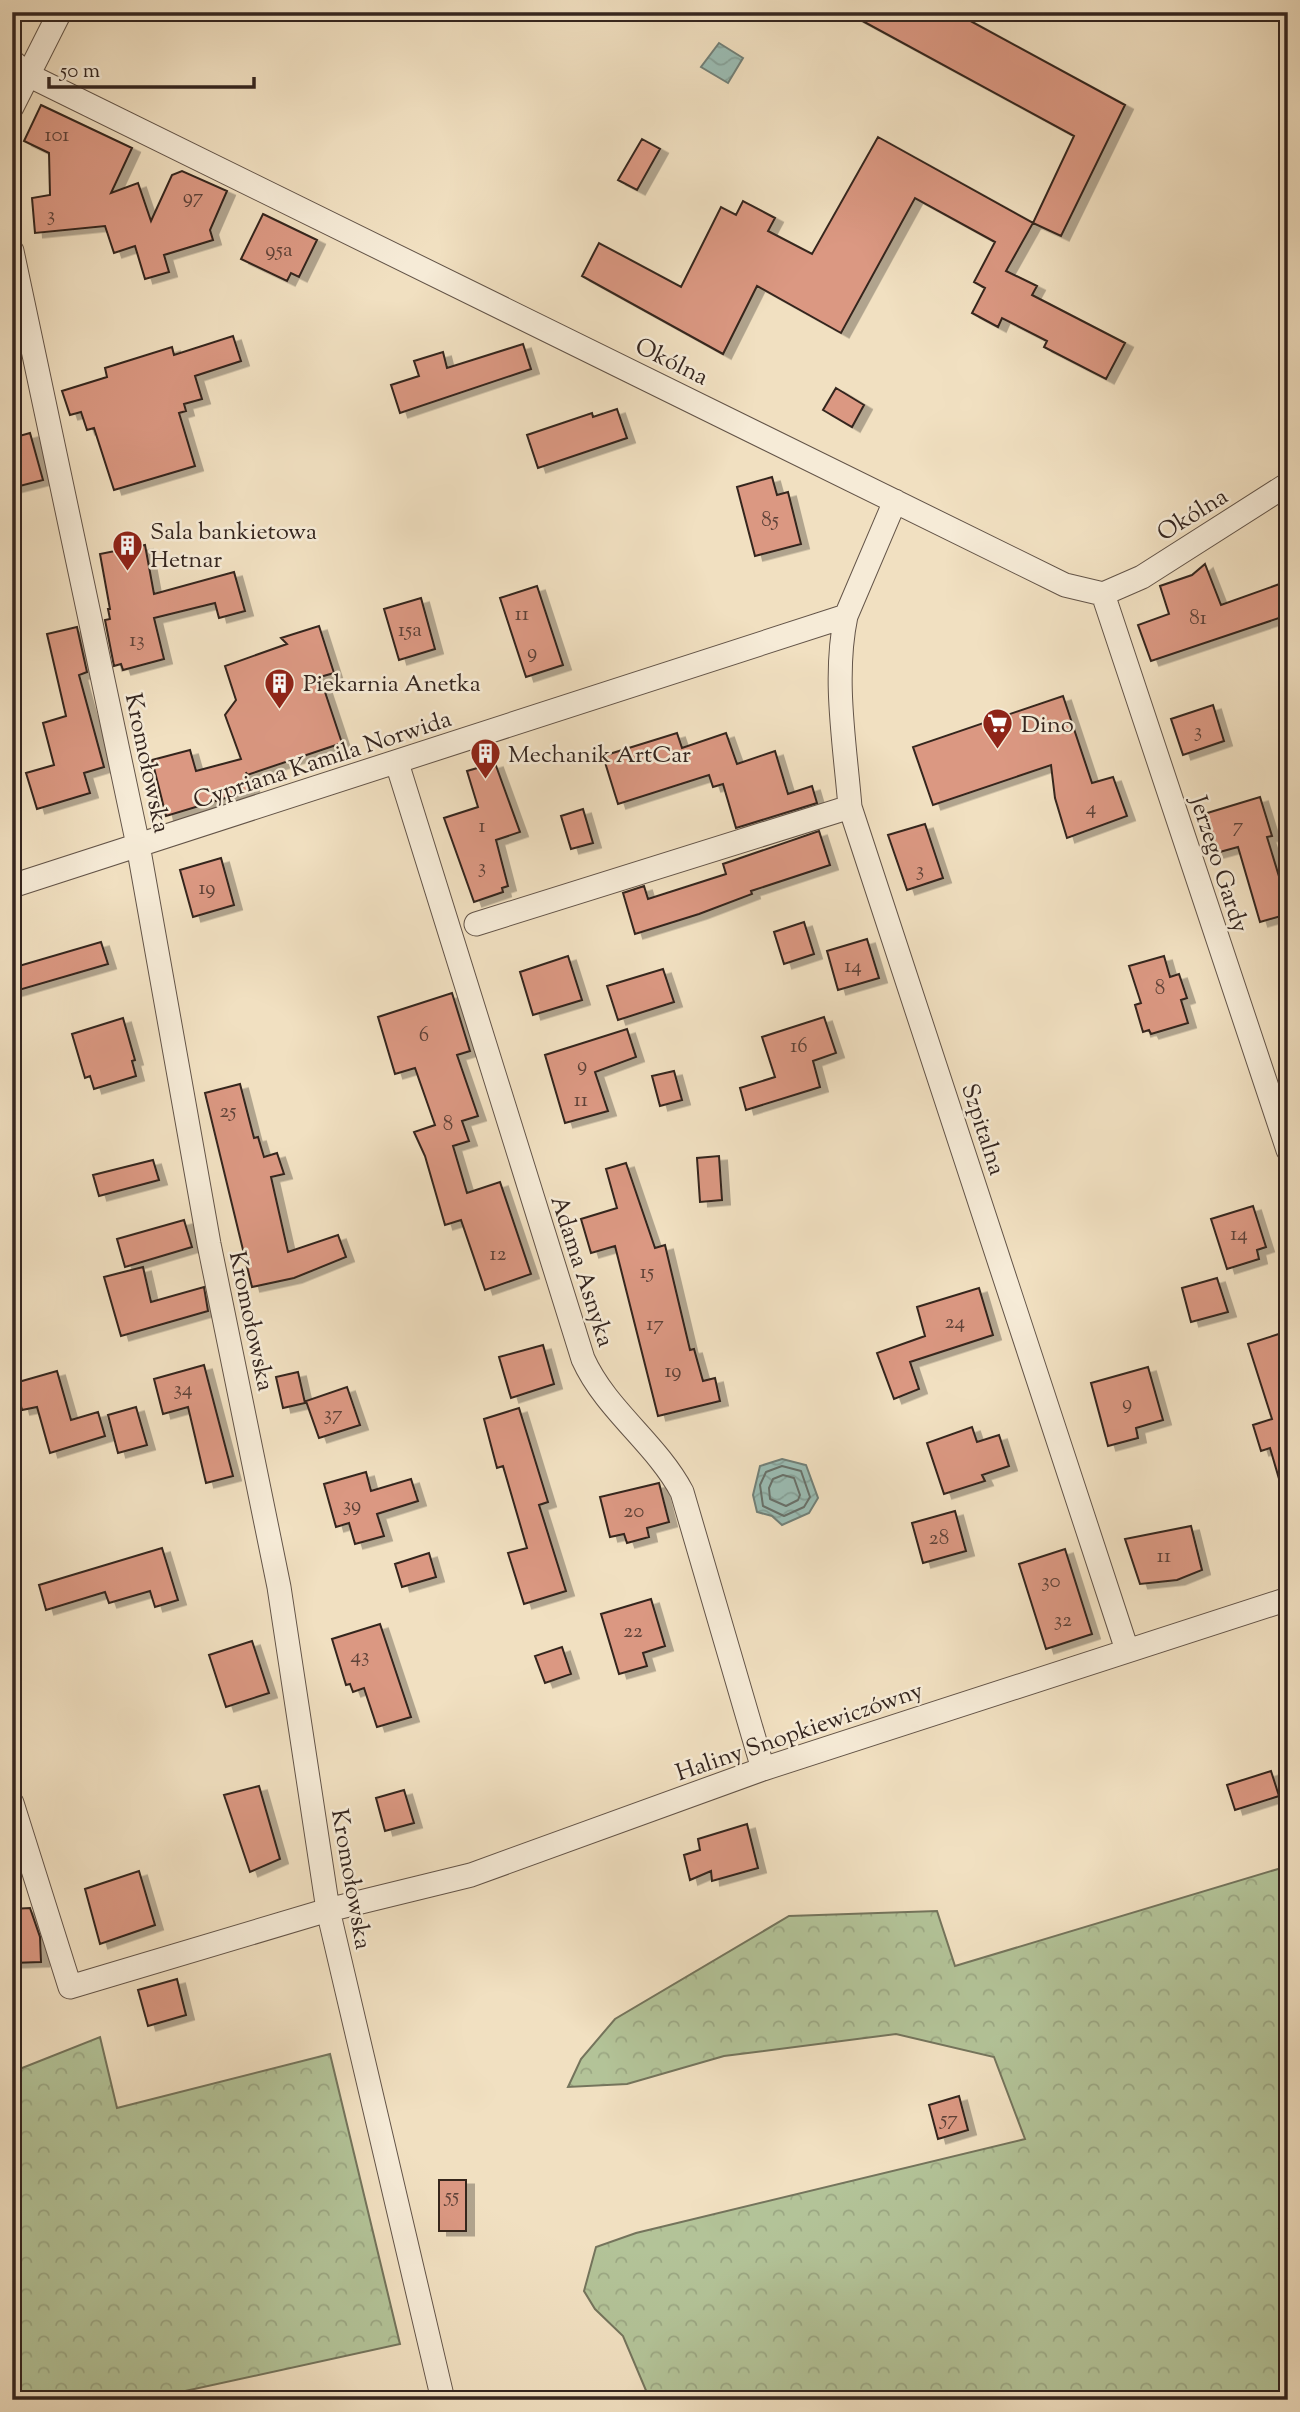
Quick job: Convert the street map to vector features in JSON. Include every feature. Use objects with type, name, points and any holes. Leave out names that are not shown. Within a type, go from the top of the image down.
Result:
[{"type":"street","points":[[12,107],[19,68],[60,12]]},
{"type":"street","name":"Okólna","points":[[19,68],[1065,585],[1103,594],[1142,577],[1288,484]]},
{"type":"street","name":"Kromołowska","points":[[12,251],[138,845],[209,1244],[279,1587],[328,1910],[443,2400]]},
{"type":"street","name":"Szpitalna","points":[[895,501],[846,616],[841,674],[850,807],[1127,1650]]},
{"type":"street","name":"Jerzego Gardy","points":[[1103,594],[1288,1150]]},
{"type":"street","name":"Cypriana Kamila Norwida","points":[[12,886],[846,616]]},
{"type":"street","name":"Adama Asnyka","points":[[397,763],[583,1359],[599,1389],[659,1458],[682,1492],[763,1769]]},
{"type":"street","points":[[476,924],[850,807]]},
{"type":"street","name":"Haliny Snopkiewiczówny","points":[[12,1802],[70,1987],[328,1910],[471,1875],[763,1769],[1288,1599]]},
{"type":"green space","points":[[1288,1866],[1288,2225],[1279,2229],[1288,2258],[1288,2400],[650,2400],[623,2336],[595,2309],[584,2291],[596,2247],[636,2233],[1025,2139],[994,2057],[896,2034],[724,2056],[627,2084],[568,2087],[581,2059],[615,2019],[789,1916],[937,1911],[955,1966]]},
{"type":"green space","points":[[100,2037],[117,2108],[330,2054],[400,2344],[144,2400],[12,2400],[12,2072]]},
{"type":"water","points":[[719,43],[743,58],[728,83],[701,67]]},
{"type":"water","points":[[782,1459],[806,1465],[818,1498],[809,1513],[782,1525],[772,1516],[757,1512],[753,1495],[760,1466]]},
{"type":"building","points":[[846,12],[954,12],[1125,105],[1061,236],[1033,223],[1074,136]]},
{"type":"building","points":[[41,105],[132,148],[111,193],[138,183],[151,221],[172,175],[182,171],[227,191],[210,230],[213,240],[164,255],[169,272],[145,279],[135,246],[114,253],[105,226],[35,233],[32,198],[50,195],[49,153],[24,141]]},
{"type":"building","points":[[878,137],[1033,223],[1006,271],[1037,286],[1032,295],[1125,343],[1106,379],[1044,347],[1047,341],[1002,318],[998,327],[972,313],[985,288],[974,282],[995,242],[915,198],[841,333],[757,286],[723,354],[582,276],[599,243],[681,287],[721,207],[736,215],[743,201],[775,218],[768,231],[812,254]]},
{"type":"building","points":[[642,139],[660,149],[637,190],[618,180]]},
{"type":"building","points":[[263,214],[317,240],[299,277],[291,273],[287,281],[241,259]]},
{"type":"building","points":[[233,336],[241,361],[195,376],[202,399],[184,404],[186,411],[179,413],[195,466],[114,490],[94,428],[87,430],[81,412],[70,415],[62,391],[107,377],[105,368],[172,347],[174,355]]},
{"type":"building","points":[[523,344],[531,369],[400,413],[391,385],[419,376],[414,361],[443,352],[447,368]]},
{"type":"building","points":[[836,388],[864,405],[852,427],[823,410]]},
{"type":"building","points":[[617,409],[627,438],[538,468],[527,435],[592,413],[593,417]]},
{"type":"building","points":[[30,433],[43,480],[12,488],[12,438]]},
{"type":"building","points":[[772,477],[777,495],[788,492],[801,544],[755,556],[737,487]]},
{"type":"building","points":[[145,545],[154,594],[234,572],[245,611],[219,618],[215,603],[154,618],[164,659],[123,670],[121,664],[114,666],[105,620],[110,619],[110,609],[100,554]]},
{"type":"building","points":[[1205,564],[1221,605],[1288,581],[1288,615],[1151,661],[1138,625],[1169,614],[1160,586],[1192,575]]},
{"type":"building","points":[[537,586],[563,665],[526,677],[500,598]]},
{"type":"building","points":[[421,598],[435,649],[399,660],[384,609]]},
{"type":"building","points":[[319,626],[334,673],[320,677],[342,743],[247,775],[252,790],[166,816],[152,760],[190,750],[196,771],[241,759],[225,715],[236,700],[225,666],[287,644],[281,638]]},
{"type":"building","points":[[77,627],[87,672],[79,675],[104,767],[84,773],[90,793],[37,809],[26,773],[54,765],[43,723],[66,716],[47,634]]},
{"type":"building","name":"Dino","points":[[1063,696],[1092,783],[1113,777],[1127,816],[1067,838],[1055,798],[1051,765],[933,805],[913,747]]},
{"type":"building","points":[[1213,705],[1224,741],[1183,755],[1171,719]]},
{"type":"building","points":[[677,733],[682,748],[726,733],[737,764],[775,751],[788,794],[812,786],[817,803],[736,828],[723,784],[713,787],[709,775],[618,804],[603,756]]},
{"type":"building","points":[[495,763],[520,832],[496,840],[508,886],[502,888],[503,892],[474,902],[444,818],[478,807],[467,771]]},
{"type":"building","points":[[1260,797],[1272,836],[1267,837],[1288,906],[1288,914],[1260,922],[1238,847],[1216,853],[1204,814]]},
{"type":"building","points":[[583,809],[593,843],[571,849],[561,816]]},
{"type":"building","points":[[925,824],[943,878],[907,890],[888,835]]},
{"type":"building","points":[[819,831],[830,865],[751,891],[752,894],[699,914],[635,934],[623,893],[644,886],[648,899],[726,874],[723,864]]},
{"type":"building","points":[[221,858],[234,905],[193,917],[180,870]]},
{"type":"building","points":[[804,922],[814,954],[784,964],[774,932]]},
{"type":"building","points":[[867,939],[879,978],[838,990],[827,951]]},
{"type":"building","points":[[101,942],[108,964],[12,992],[12,968]]},
{"type":"building","points":[[568,956],[582,1000],[533,1015],[520,972]]},
{"type":"building","points":[[1164,956],[1170,977],[1179,974],[1187,998],[1181,1000],[1188,1023],[1151,1034],[1149,1030],[1143,1032],[1135,1005],[1141,1003],[1129,966]]},
{"type":"building","points":[[663,969],[674,1002],[618,1020],[607,986]]},
{"type":"building","points":[[452,993],[470,1051],[457,1055],[478,1116],[462,1121],[469,1141],[453,1146],[467,1193],[500,1182],[531,1274],[485,1290],[461,1220],[445,1225],[425,1156],[414,1132],[435,1125],[415,1068],[395,1074],[378,1017]]},
{"type":"building","points":[[824,1017],[836,1053],[813,1061],[820,1087],[746,1110],[740,1088],[775,1077],[762,1037]]},
{"type":"building","points":[[123,1018],[135,1060],[132,1061],[136,1076],[94,1089],[90,1076],[85,1078],[72,1034]]},
{"type":"building","points":[[627,1029],[636,1057],[595,1072],[608,1111],[565,1123],[545,1055]]},
{"type":"building","points":[[674,1071],[682,1100],[660,1106],[652,1076]]},
{"type":"building","points":[[240,1084],[254,1138],[258,1137],[264,1157],[277,1153],[284,1174],[271,1177],[288,1252],[338,1235],[346,1257],[294,1278],[252,1287],[205,1093]]},
{"type":"building","points":[[719,1156],[722,1200],[700,1202],[697,1158]]},
{"type":"building","points":[[153,1160],[159,1180],[99,1196],[93,1175]]},
{"type":"building","points":[[626,1163],[655,1248],[665,1245],[690,1350],[694,1349],[703,1381],[715,1378],[720,1401],[658,1416],[615,1246],[591,1253],[581,1219],[617,1208],[606,1169]]},
{"type":"building","points":[[1253,1206],[1266,1247],[1257,1250],[1259,1259],[1227,1269],[1211,1219]]},
{"type":"building","points":[[184,1220],[192,1247],[125,1267],[117,1239]]},
{"type":"building","points":[[143,1267],[151,1302],[204,1287],[208,1311],[121,1336],[104,1277]]},
{"type":"building","points":[[1217,1278],[1228,1312],[1191,1322],[1182,1288]]},
{"type":"building","points":[[979,1288],[993,1335],[910,1362],[919,1389],[894,1399],[877,1353],[925,1336],[917,1307]]},
{"type":"building","points":[[1288,1331],[1288,1488],[1282,1489],[1270,1448],[1261,1451],[1253,1425],[1272,1419],[1248,1344]]},
{"type":"building","points":[[543,1345],[554,1384],[511,1398],[499,1357]]},
{"type":"building","points":[[204,1365],[233,1476],[206,1483],[188,1407],[163,1414],[154,1379]]},
{"type":"building","points":[[1148,1367],[1163,1420],[1136,1428],[1138,1438],[1108,1446],[1091,1383]]},
{"type":"building","points":[[57,1371],[71,1420],[98,1412],[105,1436],[50,1453],[37,1407],[22,1410],[15,1383]]},
{"type":"building","points":[[298,1372],[305,1403],[283,1408],[276,1377]]},
{"type":"building","points":[[347,1387],[360,1425],[319,1438],[306,1401]]},
{"type":"building","points":[[136,1407],[147,1445],[118,1453],[108,1415]]},
{"type":"building","points":[[519,1408],[548,1502],[539,1505],[566,1591],[524,1604],[508,1553],[527,1548],[503,1466],[497,1468],[484,1419]]},
{"type":"building","points":[[972,1427],[977,1442],[999,1435],[1009,1466],[982,1475],[985,1481],[944,1494],[927,1443]]},
{"type":"building","points":[[366,1472],[371,1491],[411,1479],[418,1501],[377,1514],[384,1536],[355,1544],[349,1523],[336,1527],[324,1484]]},
{"type":"building","points":[[659,1483],[669,1522],[647,1528],[649,1537],[627,1543],[624,1534],[610,1537],[600,1497]]},
{"type":"building","points":[[955,1511],[966,1551],[923,1563],[912,1523]]},
{"type":"building","points":[[1191,1526],[1202,1570],[1177,1580],[1140,1584],[1125,1539]]},
{"type":"building","points":[[162,1548],[178,1600],[155,1607],[150,1591],[109,1603],[105,1592],[46,1610],[39,1585]]},
{"type":"building","points":[[1065,1549],[1092,1634],[1046,1649],[1019,1564]]},
{"type":"building","points":[[429,1553],[436,1577],[402,1587],[395,1564]]},
{"type":"building","points":[[651,1599],[665,1646],[643,1653],[647,1666],[619,1674],[601,1614]]},
{"type":"building","points":[[380,1624],[411,1717],[377,1727],[364,1688],[353,1692],[350,1684],[346,1685],[332,1639]]},
{"type":"building","points":[[252,1641],[269,1693],[226,1707],[209,1655]]},
{"type":"building","points":[[562,1647],[571,1674],[545,1683],[535,1656]]},
{"type":"building","points":[[1271,1771],[1279,1796],[1235,1810],[1227,1785]]},
{"type":"building","points":[[259,1786],[280,1859],[250,1872],[224,1795]]},
{"type":"building","points":[[404,1790],[414,1823],[385,1831],[376,1798]]},
{"type":"building","points":[[747,1824],[758,1868],[712,1881],[711,1871],[690,1880],[684,1855],[700,1850],[698,1839]]},
{"type":"building","points":[[139,1871],[155,1925],[100,1944],[85,1889]]},
{"type":"building","points":[[30,1908],[40,1937],[41,1962],[12,1963],[12,1909]]},
{"type":"building","points":[[177,1979],[186,2015],[148,2026],[138,1990]]},
{"type":"building","points":[[959,2096],[968,2130],[938,2139],[929,2105]]},
{"type":"building","points":[[439,2180],[466,2180],[466,2231],[439,2231]]},
{"type":"place","name":"Sala bankietowa Hetnar","points":[[127,572]]},
{"type":"place","name":"Piekarnia Anetka","points":[[280,710]]},
{"type":"place","name":"Dino","points":[[998,751]]},
{"type":"place","name":"Mechanik ArtCar","points":[[485,781]]}]
